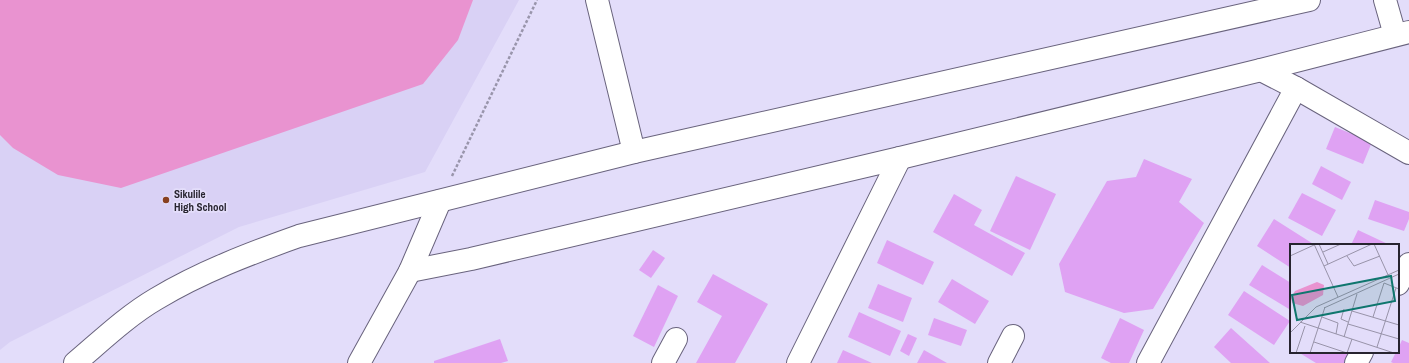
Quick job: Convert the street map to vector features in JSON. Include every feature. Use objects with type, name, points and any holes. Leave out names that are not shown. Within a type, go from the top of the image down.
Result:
[{"type":"street","points":[[597,0],[634,152]]},
{"type":"street","points":[[75,363],[129,318],[156,299],[187,282],[251,253],[299,236],[634,152],[1309,0]]},
{"type":"street","points":[[410,271],[471,259],[900,158],[1261,70],[1402,33],[1385,0]]},
{"type":"street","points":[[1261,70],[1296,88],[1409,153]]},
{"type":"street","points":[[1148,363],[1296,88]]},
{"type":"street","points":[[798,363],[900,158]]},
{"type":"street","points":[[359,363],[410,271],[440,201]]},
{"type":"street","points":[[1399,282],[1409,264]]},
{"type":"street","points":[[999,363],[1013,336]]},
{"type":"street","points":[[663,363],[676,339]]},
{"type":"street","points":[[1356,363],[1361,353]]},
{"type":"path","points":[[440,201],[537,0]]},
{"type":"shaded area","name":"Sikulile High School","points":[[0,0],[519,0],[425,172],[239,227],[10,342],[0,350]]},
{"type":"shaded area","points":[[0,0],[473,0],[458,40],[423,84],[121,188],[58,175],[13,148],[0,135]]},
{"type":"building","points":[[1335,127],[1372,142],[1363,164],[1326,149]]},
{"type":"building","points":[[1144,159],[1192,179],[1179,202],[1204,223],[1153,309],[1124,313],[1065,292],[1059,264],[1107,181],[1136,177]]},
{"type":"building","points":[[1321,166],[1351,182],[1342,200],[1312,184]]},
{"type":"building","points":[[1016,176],[1056,194],[1030,250],[990,231]]},
{"type":"building","points":[[1302,193],[1336,210],[1322,236],[1288,218]]},
{"type":"building","points":[[954,194],[982,210],[974,225],[1025,253],[1012,276],[933,232]]},
{"type":"building","points":[[1375,200],[1409,212],[1409,219],[1404,231],[1368,219]]},
{"type":"building","points":[[1274,219],[1313,244],[1290,244],[1290,267],[1257,246]]},
{"type":"building","points":[[1358,230],[1388,244],[1351,244]]},
{"type":"building","points":[[887,240],[934,262],[923,285],[877,263]]},
{"type":"building","points":[[653,250],[665,258],[651,278],[639,270]]},
{"type":"building","points":[[1262,265],[1290,282],[1289,309],[1249,285]]},
{"type":"building","points":[[713,274],[768,304],[735,363],[696,363],[722,316],[697,302]]},
{"type":"building","points":[[952,279],[989,301],[975,324],[938,302]]},
{"type":"building","points":[[878,284],[912,298],[903,322],[868,308]]},
{"type":"building","points":[[658,285],[678,296],[654,347],[633,336]]},
{"type":"building","points":[[1244,291],[1290,321],[1274,345],[1228,315]]},
{"type":"building","points":[[859,312],[901,331],[890,356],[848,337]]},
{"type":"building","points":[[934,318],[967,330],[961,346],[928,335]]},
{"type":"building","points":[[1120,318],[1144,330],[1129,363],[1111,363],[1101,358]]},
{"type":"building","points":[[1231,328],[1270,363],[1231,363],[1214,347]]},
{"type":"building","points":[[908,334],[917,338],[909,356],[900,351]]},
{"type":"building","points":[[500,339],[508,361],[501,363],[434,363],[434,361]]},
{"type":"building","points":[[1402,340],[1409,343],[1409,363],[1391,362],[1396,353],[1399,353],[1399,347]]},
{"type":"building","points":[[843,350],[872,363],[837,363]]},
{"type":"building","points":[[924,350],[947,363],[917,363]]},
{"type":"building","points":[[1300,353],[1350,353],[1344,363],[1316,363]]},
{"type":"place","name":"Sikulile High School","points":[[166,200]]}]
